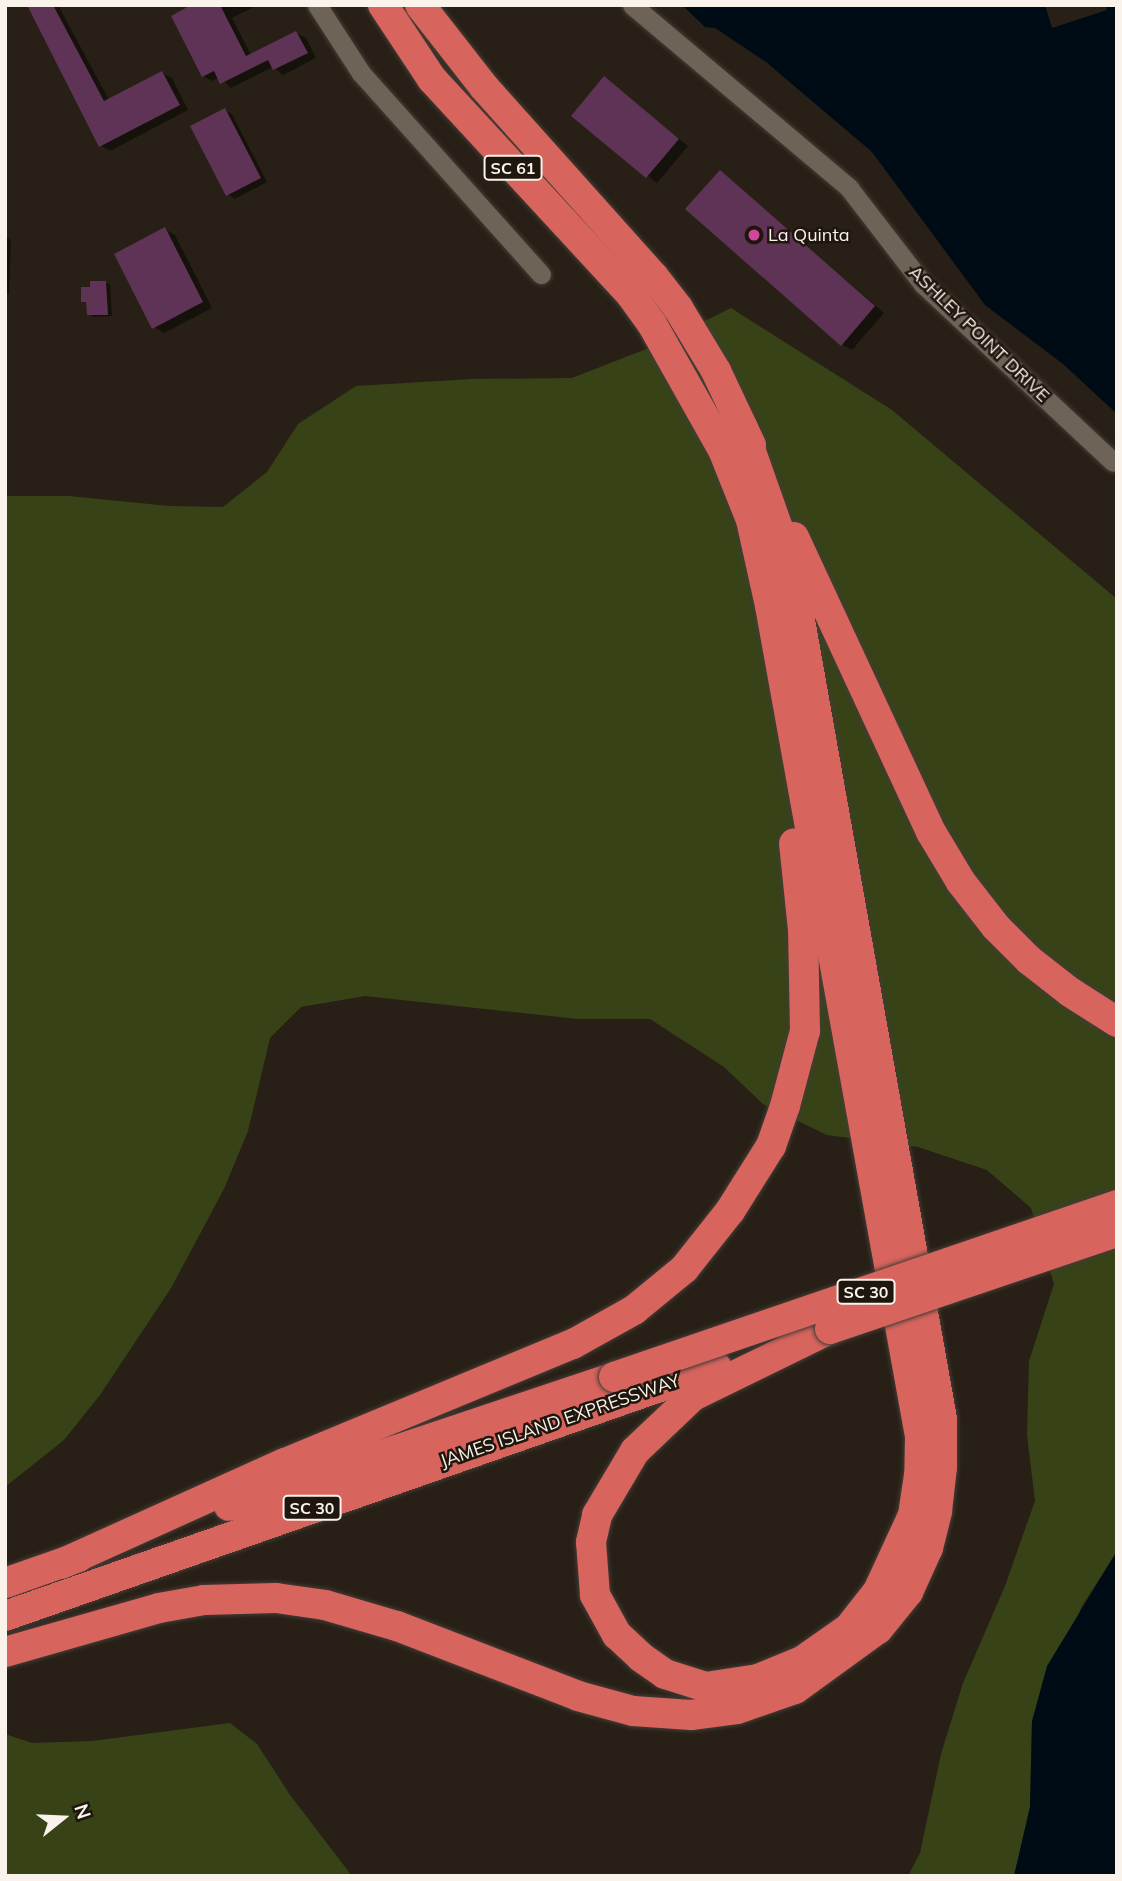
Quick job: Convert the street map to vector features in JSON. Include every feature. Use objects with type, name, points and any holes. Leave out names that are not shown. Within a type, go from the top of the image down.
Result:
[{"type":"highway","name":"SC 61","points":[[383,5],[432,79],[631,295],[652,324],[723,450],[751,520],[770,606]]},
{"type":"highway","name":"SC 61","points":[[420,5],[484,87],[654,276],[678,308],[716,371],[742,426]]},
{"type":"highway","points":[[742,426],[930,832],[961,882],[996,927],[1029,960],[1070,992],[1117,1022]]},
{"type":"highway","points":[[5,1652],[159,1608],[204,1601],[276,1598],[325,1605],[397,1626],[578,1696],[633,1711],[691,1715],[737,1709],[795,1689],[878,1629],[908,1592],[928,1548],[937,1511],[942,1466],[942,1419],[795,592],[778,528],[742,426]]},
{"type":"highway","points":[[770,606],[920,1436],[919,1475],[912,1515],[894,1558],[878,1591],[849,1628],[802,1661],[758,1679],[706,1687],[665,1674],[617,1635],[595,1595],[591,1555],[597,1515],[635,1451],[693,1396],[830,1329]]},
{"type":"highway","points":[[61,1564],[285,1463],[573,1344],[634,1310],[684,1269],[730,1211],[771,1146],[805,1031],[803,930],[770,606]]},
{"type":"highway","name":"JAMES ISLAND EXPRESSWAY","points":[[5,1583],[1117,1205]]},
{"type":"highway","name":"JAMES ISLAND EXPRESSWAY","points":[[5,1616],[1117,1232]]},
{"type":"street","points":[[317,5],[361,73],[541,274]]},
{"type":"street","name":"ASHLEY POINT DRIVE","points":[[632,5],[849,188],[923,284],[1113,462]]},
{"type":"green space","points":[[731,308],[892,410],[1117,599],[1117,1551],[1082,1606],[1032,1721],[1030,1807],[1014,1876],[908,1876],[920,1853],[941,1754],[963,1683],[1005,1586],[1035,1501],[1027,1435],[1029,1361],[1054,1284],[1031,1208],[987,1170],[918,1147],[827,1135],[763,1104],[724,1067],[650,1019],[578,1019],[365,996],[301,1007],[270,1038],[248,1131],[224,1189],[171,1288],[100,1395],[64,1440],[5,1487],[5,496],[69,496],[169,506],[223,507],[267,472],[298,424],[356,386],[472,379],[572,378],[654,346]]},
{"type":"green space","points":[[230,1723],[257,1744],[290,1795],[352,1876],[5,1876],[5,1734],[32,1743],[92,1741]]},
{"type":"shaded area","points":[[682,5],[1117,5],[1117,414],[1063,364],[985,305],[872,152],[766,62],[715,28],[705,27]]},
{"type":"shaded area","points":[[1117,1551],[1117,1876],[1014,1876],[1030,1807],[1032,1721],[1047,1666]]},
{"type":"pier","points":[[1045,5],[1105,5],[1107,10],[1052,28]]},
{"type":"building","points":[[27,5],[53,5],[104,101],[162,71],[180,105],[99,147]]},
{"type":"building","points":[[191,5],[220,5],[246,56],[296,31],[308,53],[273,70],[268,60],[220,84],[214,71],[202,77],[171,16]]},
{"type":"building","points":[[604,76],[679,139],[646,178],[571,116]]},
{"type":"building","points":[[225,108],[261,178],[226,196],[190,126]]},
{"type":"building","name":"La Quinta","points":[[720,170],[875,306],[841,346],[685,209]]},
{"type":"building","points":[[165,227],[203,302],[152,329],[114,254]]},
{"type":"building","points":[[90,281],[106,281],[108,315],[87,315],[86,302],[81,302],[81,287],[90,287]]},
{"type":"place","name":"La Quinta","points":[[754,235]]}]
